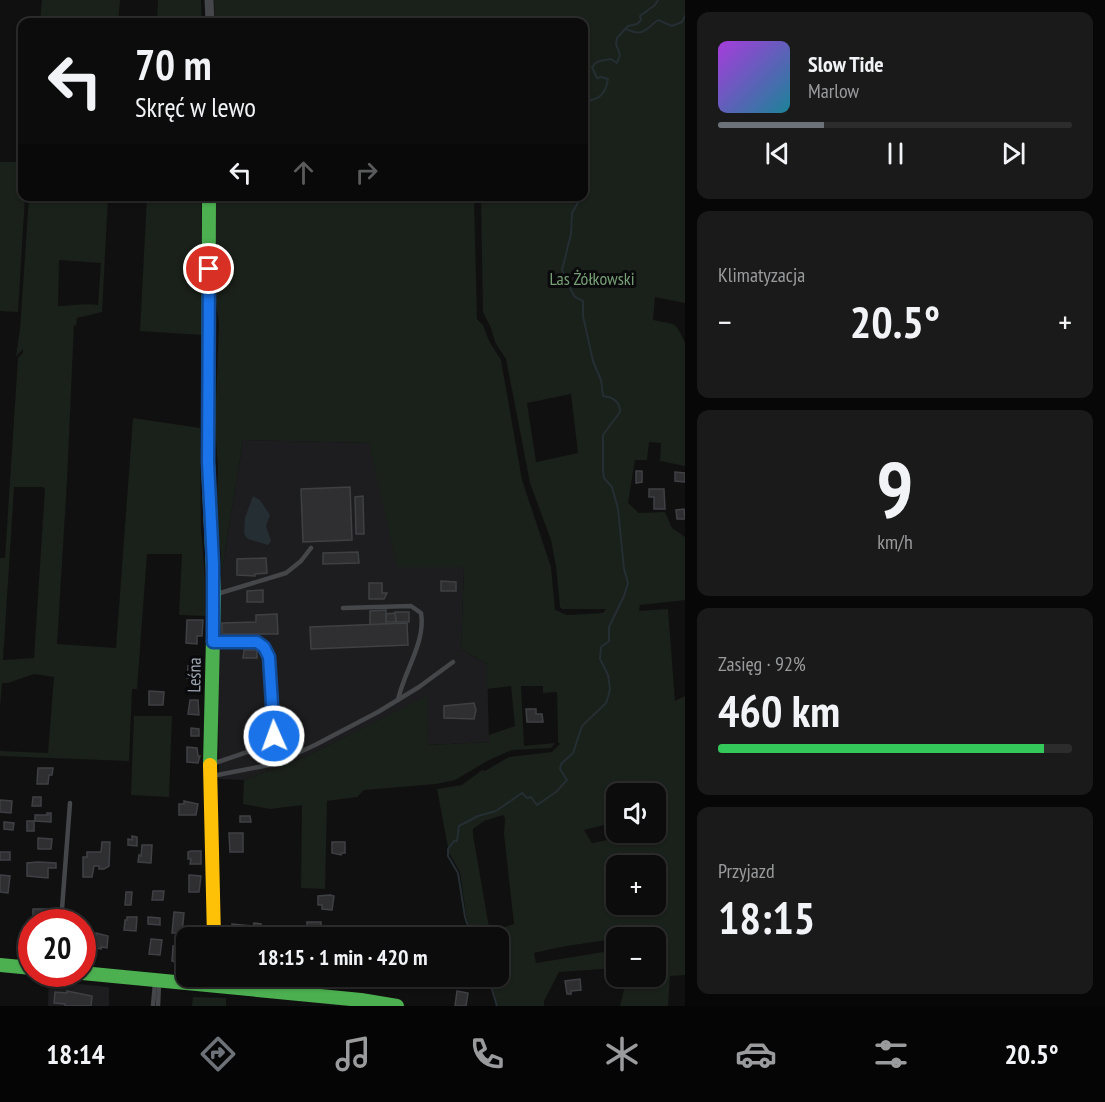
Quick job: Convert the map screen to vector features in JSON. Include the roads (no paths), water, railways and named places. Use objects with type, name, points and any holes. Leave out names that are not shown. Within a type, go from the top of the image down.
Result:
[{"type":"street","points":[[209,0],[210,18]]},
{"type":"street","name":"Leśna","points":[[209,201],[208,462],[214,595],[210,771],[214,927]]},
{"type":"street","points":[[0,965],[18,967]]},
{"type":"street","points":[[96,974],[176,980]]},
{"type":"street","points":[[236,987],[263,995],[361,1000],[397,1006]]},
{"type":"lane","points":[[214,595],[286,573],[312,548]]},
{"type":"lane","points":[[343,609],[411,606],[421,613],[420,640],[403,678],[398,700]]},
{"type":"lane","points":[[210,771],[268,745],[272,741],[274,732],[271,667],[264,647],[253,641],[213,642]]},
{"type":"lane","points":[[210,771],[274,764],[398,700],[453,662]]},
{"type":"lane","points":[[62,909],[70,803]]},
{"type":"lane","points":[[153,1006],[157,980]]},
{"type":"lane","points":[[157,980],[158,1006]]},
{"type":"waterway","points":[[588,101],[600,96],[608,79],[597,78],[592,67],[594,64],[611,59],[617,63],[620,55],[616,44],[617,38],[628,26],[637,24],[641,20],[640,16],[658,0]]},
{"type":"waterway","points":[[626,29],[640,32],[658,20],[672,26],[682,22],[685,16]]},
{"type":"waterway","points":[[468,927],[458,873],[448,856],[448,849],[454,841],[457,841],[459,826],[478,816],[496,811],[522,793],[527,798],[531,797],[537,805],[556,792],[567,780],[560,769],[561,764],[573,753],[582,726],[606,703],[608,697],[610,689],[608,675],[600,659],[601,647],[609,641],[609,627],[628,583],[624,569],[618,509],[612,487],[604,478],[603,471],[603,435],[620,412],[620,408],[615,400],[603,396],[601,380],[593,361],[583,316],[583,301],[575,297],[562,270],[571,234],[572,213],[579,201]]},
{"type":"waterway","points":[[491,987],[497,1006]]},
{"type":"park label","name":"Las Żółkowski","points":[[592,278]]}]
